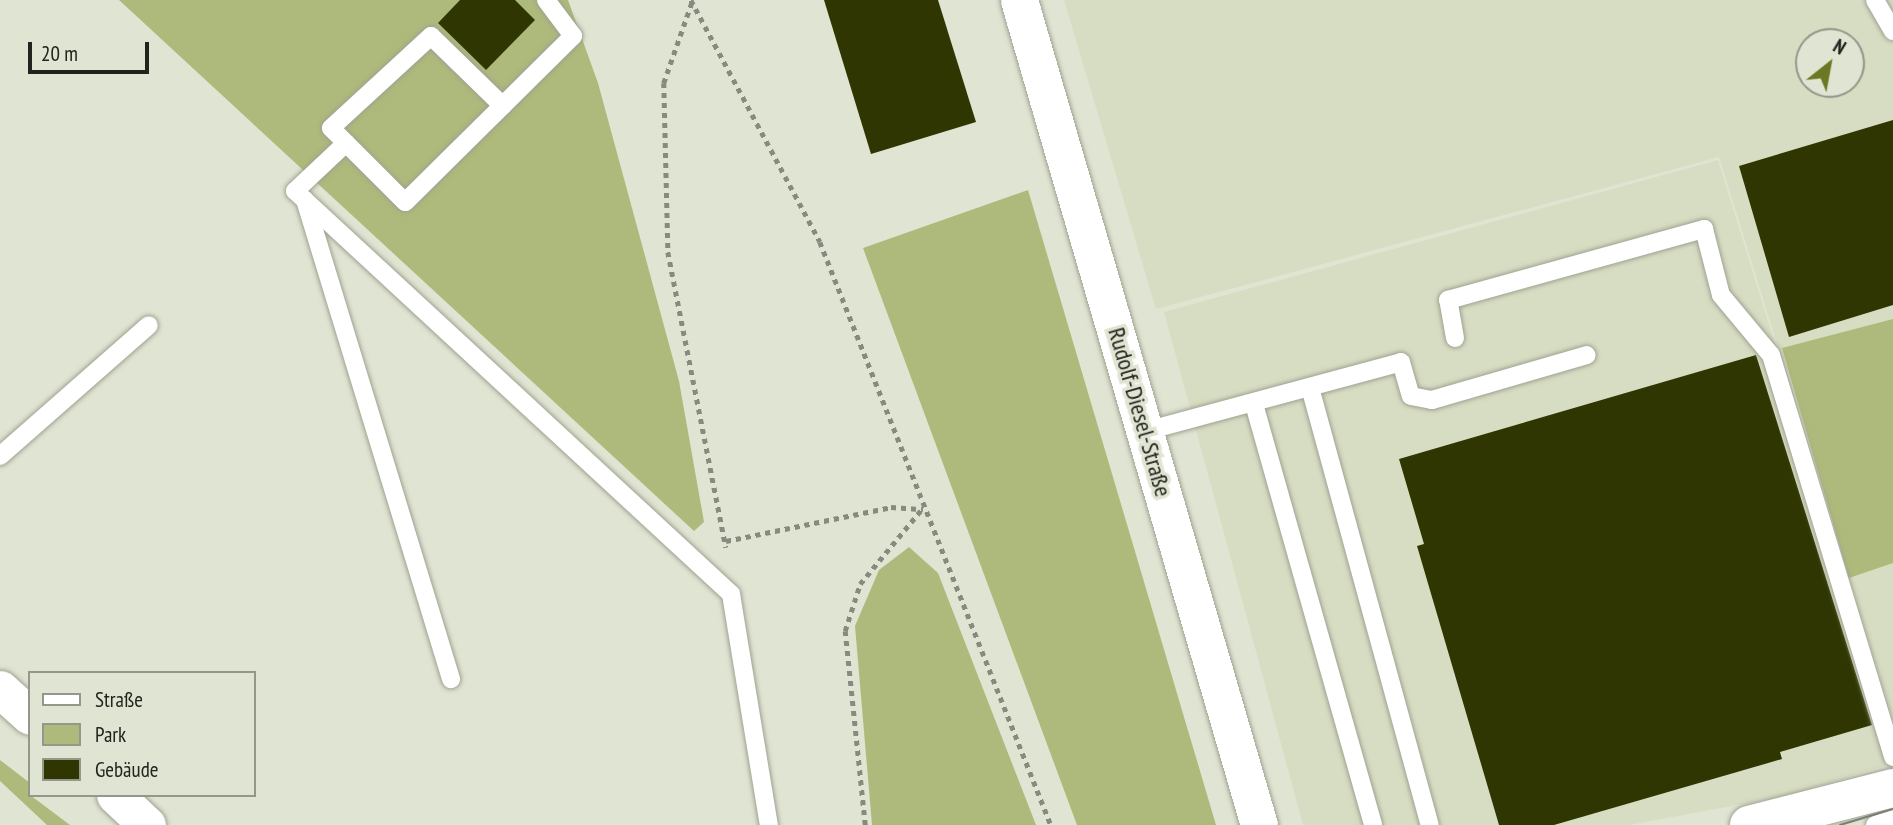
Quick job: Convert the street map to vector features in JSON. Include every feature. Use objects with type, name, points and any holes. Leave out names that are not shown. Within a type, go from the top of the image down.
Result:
[{"type":"street","name":"Rudolf-Diesel-Straße","points":[[1018,0],[1259,825]]},
{"type":"street","points":[[0,689],[28,714]]},
{"type":"street","points":[[1749,825],[1893,788]]},
{"type":"street","points":[[117,797],[146,825]]},
{"type":"lane","points":[[503,106],[430,36],[331,128],[405,202],[503,106],[573,36],[546,0]]},
{"type":"lane","points":[[1875,0],[1893,31]]},
{"type":"lane","points":[[346,143],[295,191],[731,594],[769,825]]},
{"type":"lane","points":[[305,200],[452,679]]},
{"type":"lane","points":[[1455,338],[1448,300],[1703,229],[1721,295],[1771,355],[1893,757]]},
{"type":"lane","points":[[0,456],[149,325]]},
{"type":"lane","points":[[1146,431],[1311,391],[1401,362],[1411,396],[1432,400],[1587,355]]},
{"type":"lane","points":[[1311,391],[1430,825]]},
{"type":"lane","points":[[1254,404],[1373,825]]},
{"type":"lane","points":[[1875,825],[1893,819]]},
{"type":"path","points":[[691,1],[820,242],[1051,825]]},
{"type":"path","points":[[691,1],[664,83],[666,231],[726,541],[731,594]]},
{"type":"path","points":[[726,541],[891,507],[924,509]]},
{"type":"path","points":[[865,825],[845,631],[860,583],[924,509]]},
{"type":"shaded area","points":[[1064,0],[1893,0],[1893,718],[1719,157],[1156,309]]},
{"type":"shaded area","points":[[1718,160],[1893,724],[1893,763],[1786,796],[1629,825],[1303,825],[1164,312]]},
{"type":"green space","points":[[119,0],[568,0],[598,83],[679,381],[704,522],[694,531]]},
{"type":"green space","points":[[1028,190],[1216,825],[1077,825],[863,248]]},
{"type":"green space","points":[[1893,319],[1893,563],[1849,578],[1782,348]]},
{"type":"green space","points":[[909,547],[938,573],[1036,825],[872,825],[855,626],[879,570]]},
{"type":"green space","points":[[0,760],[28,781],[28,797],[33,797],[70,825],[47,825],[0,781]]},
{"type":"building","points":[[460,0],[515,0],[535,20],[486,70],[438,23]]},
{"type":"building","points":[[824,0],[938,0],[976,122],[871,154]]},
{"type":"building","points":[[1893,120],[1893,305],[1789,337],[1739,166]]},
{"type":"building","points":[[1756,355],[1872,725],[1780,752],[1782,759],[1554,825],[1499,825],[1417,546],[1424,544],[1399,459]]},
{"type":"tram line","points":[[1840,825],[1893,809]]}]
